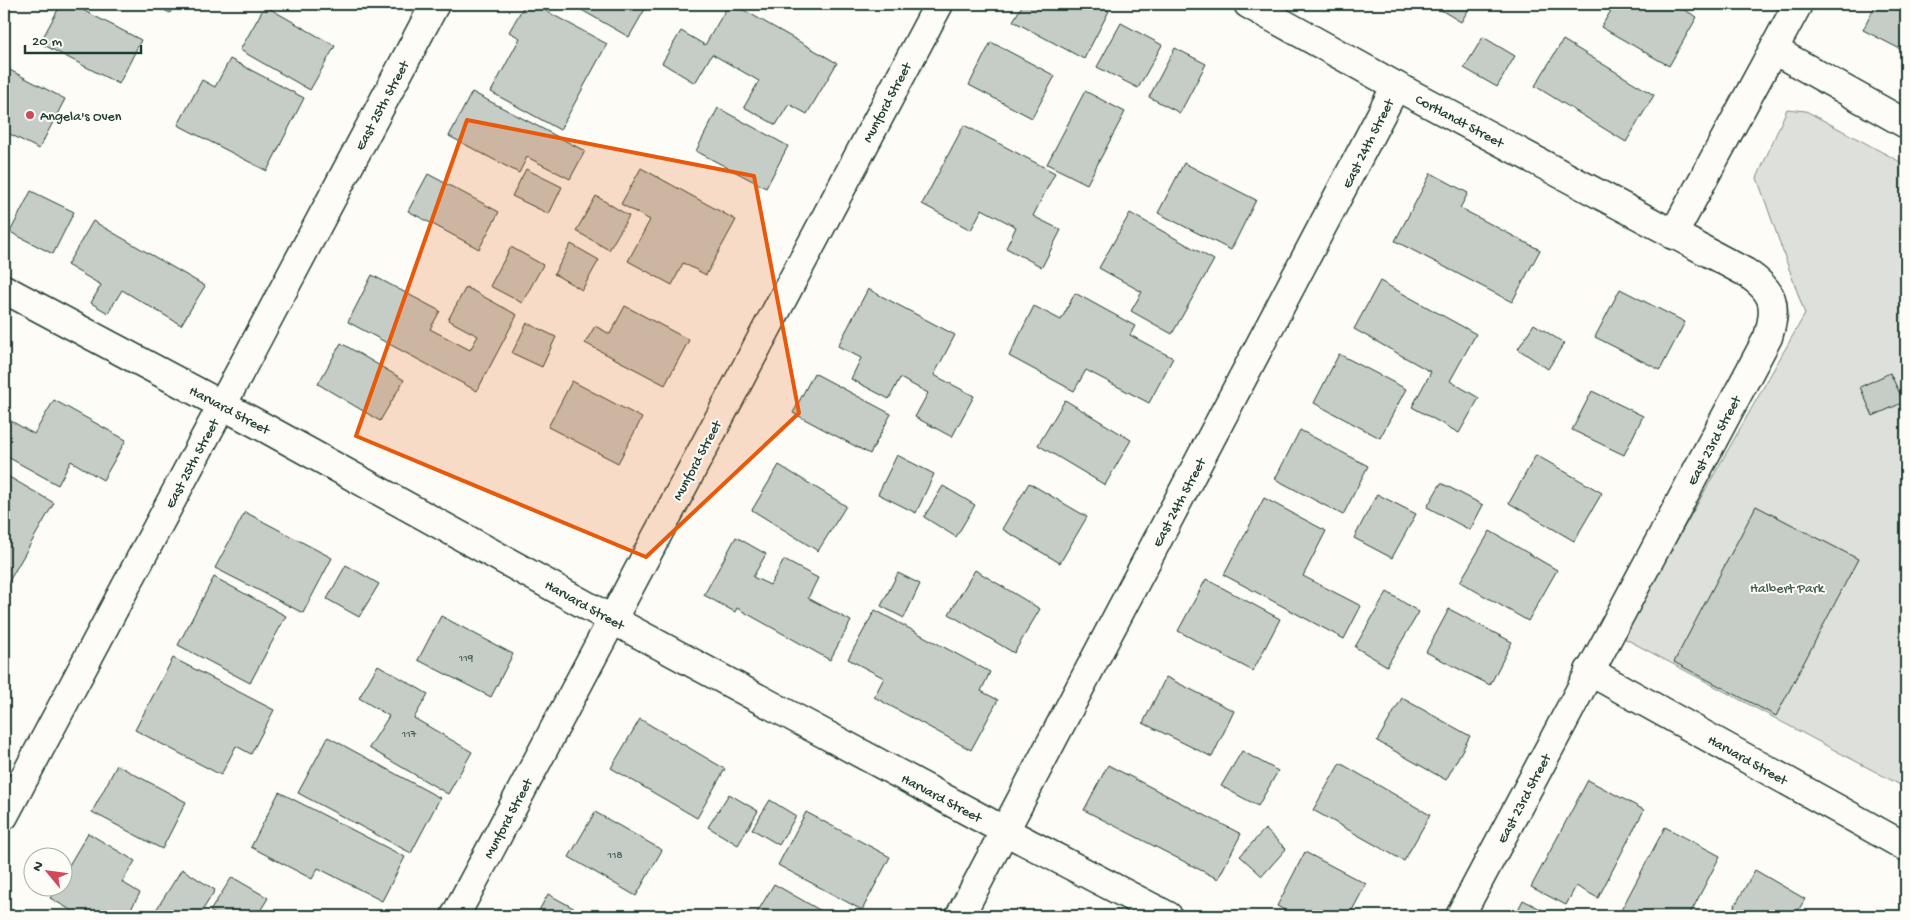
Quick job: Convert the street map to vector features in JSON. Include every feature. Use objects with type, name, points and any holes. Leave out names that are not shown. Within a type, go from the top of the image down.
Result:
[{"type":"street","name":"East 25th Street","points":[[4,816],[435,4]]},
{"type":"street","name":"Munford Street","points":[[455,916],[939,4]]},
{"type":"street","name":"Cortlandt Street","points":[[1248,4],[1673,235]]},
{"type":"street","points":[[1673,235],[1798,4]]},
{"type":"street","points":[[1774,50],[1906,124]]},
{"type":"street","name":"East 24th Street","points":[[960,916],[1396,86]]},
{"type":"street","name":"East 23rd Street","points":[[1460,916],[1768,337],[1773,320],[1774,307],[1770,296],[1761,283],[1745,272],[1673,235]]},
{"type":"street","name":"Harvard Street","points":[[4,290],[222,405],[611,619],[1005,831],[1168,916]]},
{"type":"street","name":"Harvard Street","points":[[1589,671],[1906,847]]},
{"type":"highlighted area","points":[[467,120],[754,176],[799,413],[646,557],[356,436]]},
{"type":"green space","name":"Halbert Park","points":[[1787,109],[1806,111],[1906,165],[1906,788],[1622,637],[1805,314],[1757,178]]},
{"type":"building","points":[[61,4],[71,4],[141,40],[119,84],[40,43]]},
{"type":"building","points":[[152,4],[175,4],[170,13]]},
{"type":"building","points":[[525,4],[533,4],[607,44],[560,130],[491,92],[520,38],[509,32]]},
{"type":"building","points":[[571,4],[648,4],[629,37]]},
{"type":"building","points":[[729,4],[733,4],[837,63],[807,114],[789,104],[776,125],[744,107],[759,81],[712,54],[695,83],[662,63],[681,31],[705,45]]},
{"type":"building","points":[[1023,4],[1096,4],[1109,11],[1084,59],[1013,21]]},
{"type":"building","points":[[1431,4],[1472,4],[1461,22]]},
{"type":"building","points":[[1615,4],[1674,4],[1697,17],[1669,66],[1601,27]]},
{"type":"building","points":[[1876,4],[1906,4],[1906,52],[1863,30]]},
{"type":"building","points":[[265,6],[335,46],[310,90],[240,50]]},
{"type":"building","points":[[1121,23],[1162,45],[1138,88],[1097,67]]},
{"type":"building","points":[[1483,37],[1515,56],[1497,87],[1464,68]]},
{"type":"building","points":[[1563,40],[1654,95],[1626,142],[1535,86]]},
{"type":"building","points":[[991,42],[1055,76],[1032,118],[969,85]]},
{"type":"building","points":[[1175,48],[1206,64],[1180,113],[1149,97]]},
{"type":"building","points":[[230,59],[304,98],[267,171],[178,125],[202,80],[215,87]]},
{"type":"building","name":"Angela's Oven","points":[[4,67],[65,99],[39,149],[4,131]]},
{"type":"building","points":[[1085,91],[1125,112],[1087,184],[1047,164]]},
{"type":"building","points":[[472,92],[585,151],[570,179],[527,157],[519,173],[449,136]]},
{"type":"building","points":[[718,108],[788,146],[766,188],[696,151]]},
{"type":"building","points":[[964,125],[1055,173],[1033,216],[1061,230],[1042,267],[1006,248],[1016,227],[982,209],[971,230],[922,204]]},
{"type":"building","points":[[1184,163],[1256,200],[1231,250],[1158,213]]},
{"type":"building","points":[[641,168],[736,220],[706,275],[683,263],[672,285],[628,261],[650,220],[621,204]]},
{"type":"building","points":[[526,169],[562,187],[549,214],[512,196]]},
{"type":"building","points":[[1431,173],[1468,193],[1460,208],[1540,250],[1512,302],[1395,241]]},
{"type":"building","points":[[428,174],[499,212],[479,249],[408,211]]},
{"type":"building","points":[[31,191],[74,212],[53,254],[10,232]]},
{"type":"building","points":[[596,196],[629,216],[609,250],[576,231]]},
{"type":"building","points":[[1130,213],[1214,260],[1172,334],[1131,311],[1142,292],[1099,268]]},
{"type":"building","points":[[93,221],[205,286],[181,325],[122,290],[108,313],[91,303],[101,285],[67,265]]},
{"type":"building","points":[[571,244],[599,260],[582,290],[554,274]]},
{"type":"building","points":[[511,247],[543,265],[522,303],[490,286]]},
{"type":"building","points":[[372,275],[440,311],[430,329],[470,350],[478,336],[448,320],[466,287],[517,315],[477,391],[348,322]]},
{"type":"building","points":[[1380,281],[1476,334],[1450,381],[1479,398],[1459,433],[1412,407],[1431,372],[1354,329]]},
{"type":"building","points":[[868,289],[955,335],[934,375],[974,396],[952,437],[915,417],[928,393],[900,378],[889,399],[851,379],[861,358],[838,346]]},
{"type":"building","points":[[1620,289],[1685,322],[1660,370],[1595,337]]},
{"type":"building","points":[[1075,293],[1135,326],[1130,335],[1173,358],[1149,403],[1086,370],[1074,391],[1009,356],[1034,306],[1061,320]]},
{"type":"building","points":[[625,306],[689,340],[665,385],[585,343],[595,326],[610,334]]},
{"type":"building","points":[[527,323],[556,337],[542,367],[512,353]]},
{"type":"building","points":[[1534,324],[1564,343],[1548,369],[1518,349]]},
{"type":"building","points":[[341,343],[404,380],[380,421],[318,384]]},
{"type":"building","points":[[1339,354],[1406,389],[1380,438],[1314,403]]},
{"type":"building","points":[[814,373],[891,414],[870,454],[793,413]]},
{"type":"building","points":[[1890,373],[1904,402],[1873,416],[1860,387]]},
{"type":"building","points":[[572,381],[642,418],[618,463],[548,427]]},
{"type":"building","points":[[1592,391],[1643,416],[1624,455],[1572,430]]},
{"type":"building","points":[[54,400],[126,440],[103,480],[71,461],[58,485],[4,455],[4,417],[34,434]]},
{"type":"building","points":[[1065,400],[1131,440],[1105,485],[1038,445]]},
{"type":"building","points":[[1300,430],[1368,466],[1343,515],[1275,479]]},
{"type":"building","points":[[897,455],[934,474],[916,513],[878,494]]},
{"type":"building","points":[[1536,455],[1602,493],[1574,541],[1509,503]]},
{"type":"building","points":[[779,465],[846,506],[818,551],[752,510]]},
{"type":"building","points":[[4,474],[54,503],[4,590]]},
{"type":"building","points":[[1029,483],[1087,517],[1060,563],[1002,529]]},
{"type":"building","points":[[1441,483],[1483,505],[1470,530],[1427,507]]},
{"type":"building","points":[[943,486],[975,505],[956,537],[924,517]]},
{"type":"building","points":[[1377,494],[1416,514],[1392,558],[1354,538]]},
{"type":"building","points":[[1264,498],[1326,531],[1303,576],[1361,606],[1344,639],[1224,575]]},
{"type":"building","points":[[1756,506],[1858,559],[1776,716],[1674,662]]},
{"type":"building","points":[[245,512],[332,558],[303,613],[215,568]]},
{"type":"building","points":[[1490,531],[1557,570],[1528,621],[1460,582]]},
{"type":"building","points":[[736,537],[766,554],[753,577],[770,585],[784,560],[818,578],[808,598],[851,621],[830,660],[737,608],[735,612],[704,595]]},
{"type":"building","points":[[346,565],[379,584],[359,617],[327,599]]},
{"type":"building","points":[[975,570],[1040,609],[1014,653],[949,614]]},
{"type":"building","points":[[898,573],[920,584],[904,618],[881,606]]},
{"type":"building","points":[[214,577],[286,616],[250,683],[178,645]]},
{"type":"building","points":[[1206,579],[1280,619],[1253,671],[1178,631]]},
{"type":"building","points":[[1387,592],[1419,612],[1387,666],[1355,647]]},
{"type":"building","points":[[1449,609],[1512,642],[1490,685],[1426,652]]},
{"type":"building","points":[[875,610],[990,672],[981,691],[998,700],[971,750],[874,697],[884,678],[848,659]]},
{"type":"building","points":[[441,616],[513,654],[491,697],[418,660]]},
{"type":"building","points":[[173,658],[274,710],[251,754],[236,746],[221,775],[135,730]]},
{"type":"building","points":[[378,665],[428,694],[414,718],[472,752],[448,794],[369,748],[389,716],[359,698]]},
{"type":"building","points":[[1166,677],[1234,711],[1212,757],[1143,723]]},
{"type":"building","points":[[1402,698],[1470,736],[1446,780],[1377,741]]},
{"type":"building","points":[[640,719],[725,769],[697,818],[611,768]]},
{"type":"building","points":[[328,737],[440,798],[411,853],[298,793]]},
{"type":"building","points":[[1242,751],[1278,771],[1258,806],[1221,786]]},
{"type":"building","points":[[1340,763],[1430,815],[1404,861],[1313,810]]},
{"type":"building","points":[[117,765],[186,802],[162,849],[92,812]]},
{"type":"building","points":[[1108,765],[1241,834],[1218,879],[1084,810]]},
{"type":"building","points":[[1588,780],[1644,810],[1598,898],[1576,886],[1566,905],[1531,887]]},
{"type":"building","points":[[279,792],[405,857],[382,901],[318,868],[312,879],[251,847]]},
{"type":"building","points":[[729,794],[758,811],[738,845],[708,827]]},
{"type":"building","points":[[770,800],[796,816],[779,845],[752,829]]},
{"type":"building","points":[[595,812],[662,850],[636,896],[569,857]]},
{"type":"building","points":[[806,812],[890,857],[862,910],[778,865]]},
{"type":"building","points":[[1665,827],[1720,856],[1689,916],[1618,916]]},
{"type":"building","points":[[1265,829],[1286,849],[1262,876],[1240,856]]},
{"type":"building","points":[[88,833],[135,861],[122,882],[140,893],[127,916],[81,916],[50,898],[72,898],[72,860]]},
{"type":"building","points":[[1305,852],[1366,884],[1349,916],[1296,916],[1277,906]]},
{"type":"building","points":[[182,869],[215,890],[199,916],[166,916],[156,910]]},
{"type":"building","points":[[1755,870],[1805,899],[1795,916],[1729,916]]},
{"type":"building","points":[[232,877],[268,898],[257,916],[218,916],[210,911]]},
{"type":"building","points":[[774,884],[830,916],[755,916]]},
{"type":"building","points":[[548,894],[588,916],[536,916]]},
{"type":"building","points":[[1523,900],[1554,916],[1515,916]]},
{"type":"place","name":"Angela's Oven","points":[[30,115]]}]
